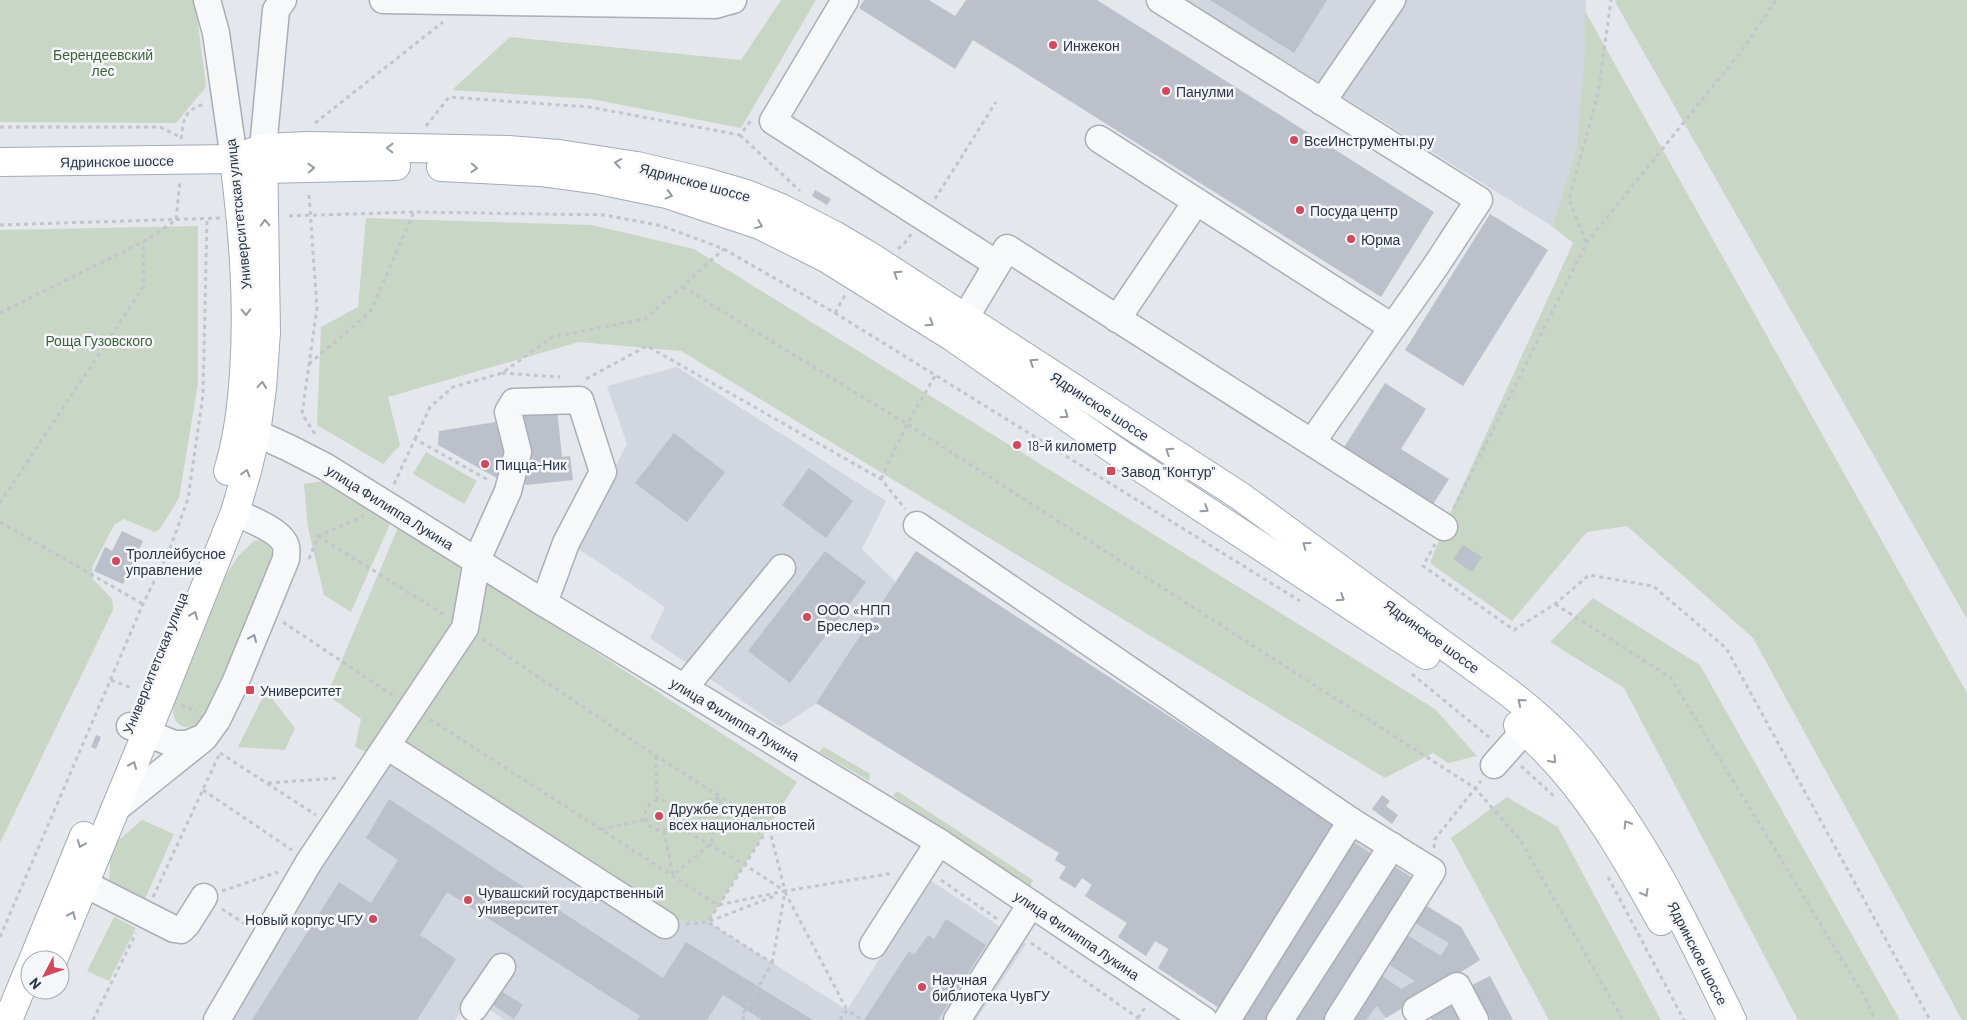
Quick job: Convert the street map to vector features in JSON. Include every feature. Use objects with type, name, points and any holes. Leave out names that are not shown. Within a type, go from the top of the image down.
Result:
[{"type":"main road","name":"Университетская улица","points":[[234,159],[246,267],[242,399],[247,431]]},
{"type":"main road","name":"Ядринское шоссе","points":[[0,162],[263,159],[540,172],[599,180],[667,194],[760,225],[959,328],[1240,496],[1508,692],[1536,715],[1574,753],[1596,779],[1626,821],[1695,943],[1732,1020]]},
{"type":"main road","name":"Университетская улица","points":[[56,950],[76,880],[226,509],[247,431],[262,388],[266,332],[263,159]]},
{"type":"main road","name":"Ядринское шоссе","points":[[959,328],[1120,454],[1404,639],[1470,686],[1525,730],[1568,776],[1610,833],[1720,1020]]},
{"type":"main road","name":"Университетская улица","points":[[38,950],[114,810],[138,730]]},
{"type":"main road","points":[[8,1020],[20,991]]},
{"type":"main road","points":[[28,1020],[36,1000]]},
{"type":"street","name":"Университетская улица","points":[[207,0],[216,33],[234,159]]},
{"type":"street","points":[[263,159],[276,10],[283,0]]},
{"type":"street","points":[[383,0],[715,5],[733,0]]},
{"type":"street","points":[[845,0],[774,121],[997,264]]},
{"type":"street","points":[[1160,0],[1479,200],[1312,442]]},
{"type":"street","points":[[1322,102],[1392,0]]},
{"type":"street","points":[[1099,139],[1392,327]]},
{"type":"street","points":[[1117,318],[1196,202]]},
{"type":"street","points":[[959,328],[1007,248],[1444,527]]},
{"type":"street","points":[[217,1020],[267,938],[309,862],[465,628],[477,560],[508,491],[518,452],[508,412],[514,402],[580,400],[603,472],[566,543],[544,603]]},
{"type":"street","name":"улица Филиппа Лукина","points":[[247,431],[289,448],[326,467],[544,603],[939,842],[1204,1020]]},
{"type":"street","points":[[114,810],[212,745],[217,720],[235,683],[286,560],[286,547],[281,538],[273,531],[226,509]]},
{"type":"street","points":[[917,525],[1352,821],[1432,872],[1338,1020]]},
{"type":"street","points":[[684,688],[782,568]]},
{"type":"street","points":[[138,730],[174,744],[212,745]]},
{"type":"street","points":[[1500,758],[1525,730]]},
{"type":"street","points":[[386,746],[666,926]]},
{"type":"street","points":[[1227,1020],[1352,821]]},
{"type":"street","points":[[873,945],[939,842]]},
{"type":"street","points":[[1280,1020],[1392,846]]},
{"type":"street","points":[[76,880],[174,929],[181,930],[204,897]]},
{"type":"street","points":[[957,1020],[1031,904]]},
{"type":"street","points":[[478,1016],[502,967]]},
{"type":"street","points":[[1413,1017],[1457,986],[1475,1020]]},
{"type":"path","points":[[1587,242],[1569,199],[1598,94],[1611,0]]},
{"type":"path","points":[[1776,0],[1740,53],[1587,242],[1423,566],[1514,630],[1555,604],[1589,575],[1653,586],[1726,648],[1930,1020]]},
{"type":"path","points":[[309,127],[469,2]]},
{"type":"path","points":[[425,127],[448,97],[589,107],[740,135],[752,118]]},
{"type":"path","points":[[181,144],[184,117],[193,108],[206,104],[209,98]]},
{"type":"path","points":[[316,123],[326,123]]},
{"type":"path","points":[[0,127],[160,127],[182,138]]},
{"type":"path","points":[[176,220],[180,181]]},
{"type":"path","points":[[302,414],[317,308],[309,195]]},
{"type":"path","points":[[309,364],[370,312],[414,212]]},
{"type":"path","points":[[289,216],[414,212],[605,215],[662,226],[724,249],[835,313],[1307,606]]},
{"type":"path","points":[[0,225],[223,218]]},
{"type":"path","points":[[0,313],[143,242],[176,220]]},
{"type":"path","points":[[0,937],[112,680],[143,604],[169,551],[188,499],[203,395],[206,220]]},
{"type":"path","points":[[0,503],[144,286],[143,242]]},
{"type":"path","points":[[393,486],[430,407],[453,387],[502,373],[552,337],[645,319],[684,287],[724,249]]},
{"type":"path","points":[[684,287],[907,424],[1475,788],[1522,841],[1623,1020]]},
{"type":"path","points":[[835,313],[848,290]]},
{"type":"path","points":[[579,379],[588,380],[647,346],[881,479],[917,525]]},
{"type":"path","points":[[502,373],[569,378]]},
{"type":"path","points":[[881,479],[907,424],[935,376]]},
{"type":"path","points":[[415,439],[508,491]]},
{"type":"path","points":[[0,522],[143,604]]},
{"type":"path","points":[[318,536],[465,628],[656,756],[769,827],[785,892],[847,1010],[862,1020]]},
{"type":"path","points":[[1555,604],[1670,677],[1866,999],[1875,1020]]},
{"type":"path","points":[[283,622],[411,708],[718,905],[785,892]]},
{"type":"path","points":[[1407,670],[1500,758],[1560,802]]},
{"type":"path","points":[[112,680],[132,688]]},
{"type":"path","points":[[174,702],[200,712]]},
{"type":"path","points":[[212,745],[333,826]]},
{"type":"path","points":[[656,756],[657,800]]},
{"type":"path","points":[[1432,872],[1435,839],[1500,758]]},
{"type":"path","points":[[268,783],[365,776]]},
{"type":"path","points":[[203,790],[309,862]]},
{"type":"path","points":[[675,811],[721,797]]},
{"type":"path","points":[[673,875],[711,844],[721,797]]},
{"type":"path","points":[[657,800],[668,802],[675,811],[674,824],[664,831],[652,829],[644,820],[646,808],[657,800]]},
{"type":"path","points":[[600,829],[644,820]]},
{"type":"path","points":[[708,922],[769,827]]},
{"type":"path","points":[[664,831],[673,875]]},
{"type":"path","points":[[204,897],[309,862]]},
{"type":"path","points":[[1605,871],[1684,1020]]},
{"type":"path","points":[[666,926],[708,922],[785,892]]},
{"type":"path","points":[[744,1020],[742,1015],[772,963],[785,892]]},
{"type":"path","points":[[204,897],[267,938]]},
{"type":"path","points":[[708,922],[772,963]]},
{"type":"path","points":[[93,1020],[138,928]]},
{"type":"path","points":[[840,1020],[847,1010]]},
{"type":"shaded area","points":[[1186,0],[1586,0],[1584,63],[1576,151],[1552,226]]},
{"type":"shaded area","points":[[677,367],[886,501],[862,549],[896,582],[1342,829],[1419,882],[1422,903],[1461,927],[1480,960],[1382,1020],[1237,1020],[1158,968],[1168,949],[1155,941],[1146,956],[1118,937],[1127,923],[1085,896],[1092,884],[1082,878],[1075,888],[1059,878],[1066,867],[1055,860],[1059,853],[817,703],[780,727],[650,638],[665,607],[574,546],[627,444],[607,386]]},
{"type":"shaded area","name":"Чувашский государственный университет","points":[[398,745],[665,920],[708,922],[847,1010],[930,880],[1026,944],[976,1020],[505,1020],[471,997],[455,1020],[226,1020]]},
{"type":"green space","name":"Берендеевский лес","points":[[0,0],[195,0],[206,87],[176,123],[0,122]]},
{"type":"green space","points":[[781,0],[816,0],[741,128],[591,99],[452,90],[510,37],[741,60]]},
{"type":"green space","points":[[1616,0],[1967,0],[1967,619],[1615,2]]},
{"type":"green space","points":[[1585,11],[1967,693],[1967,1020],[1962,1020],[1753,638],[1627,526],[1587,532],[1512,621],[1430,563],[1444,527],[1573,243],[1552,226],[1576,151],[1584,63]]},
{"type":"green space","points":[[366,218],[592,225],[694,249],[1435,709],[1477,756],[1448,763],[1433,753],[1385,778],[681,351],[579,342],[388,397],[400,445],[383,464],[317,425],[321,327],[358,307]]},
{"type":"green space","name":"Роща Гузовского","points":[[198,226],[198,383],[179,498],[160,529],[155,532],[124,519],[114,525],[92,567],[93,579],[112,599],[113,610],[0,843],[0,230]]},
{"type":"green space","points":[[426,452],[477,481],[464,504],[413,474]]},
{"type":"green space","points":[[325,481],[390,524],[351,612],[324,595],[308,528],[304,484]]},
{"type":"green space","points":[[399,525],[797,782],[708,922],[665,920],[398,745],[373,755],[355,747],[361,719],[327,695]]},
{"type":"green space","points":[[262,540],[269,543],[273,555],[270,575],[209,715],[196,725],[189,727],[178,724],[173,712],[174,702],[226,575],[239,555],[254,541]]},
{"type":"green space","points":[[1593,598],[1700,665],[1900,1020],[1798,1020],[1624,688],[1550,642]]},
{"type":"green space","points":[[266,691],[295,728],[285,750],[238,747]]},
{"type":"green space","points":[[824,747],[870,774],[869,781],[819,752]]},
{"type":"green space","points":[[897,791],[1033,880],[1030,887],[893,796]]},
{"type":"green space","points":[[1507,797],[1558,827],[1661,1020],[1549,1020],[1451,838]]},
{"type":"green space","points":[[142,820],[174,834],[144,901],[109,883],[111,847]]},
{"type":"green space","points":[[114,917],[136,928],[109,981],[87,971]]},
{"type":"building","points":[[864,0],[929,0],[955,16],[966,0],[1097,0],[1434,212],[1381,297],[973,40],[955,69],[859,8]]},
{"type":"building","points":[[1210,0],[1327,0],[1294,53]]},
{"type":"building","points":[[815,190],[831,199],[827,205],[812,196]]},
{"type":"building","points":[[1490,214],[1548,250],[1463,386],[1405,350]]},
{"type":"building","points":[[1385,383],[1426,409],[1401,449],[1449,479],[1430,509],[1341,452]]},
{"type":"building","points":[[557,409],[562,457],[570,456],[573,480],[527,485],[502,472],[502,481],[438,445],[439,431],[496,422],[496,427],[522,410]]},
{"type":"building","points":[[674,433],[725,472],[687,522],[635,483]]},
{"type":"building","points":[[809,468],[853,501],[826,538],[782,505]]},
{"type":"building","name":"Троллейбусное управление","points":[[122,531],[143,541],[123,584],[94,571],[105,547],[112,551]]},
{"type":"building","points":[[1463,545],[1482,557],[1472,572],[1453,559]]},
{"type":"building","name":"ООО «НПП Бреслер»","points":[[825,551],[866,582],[790,683],[748,651]]},
{"type":"building","points":[[916,551],[1342,829],[1224,1011],[1158,968],[1169,949],[1155,941],[1146,956],[1118,937],[1127,923],[1085,896],[1092,885],[1082,878],[1075,888],[1059,878],[1066,867],[1055,860],[1059,853],[816,703]]},
{"type":"building","points":[[96,735],[101,737],[96,749],[91,747]]},
{"type":"building","points":[[1382,795],[1390,801],[1386,806],[1398,815],[1392,824],[1372,809]]},
{"type":"building","name":"Новый корпус ЧГУ","points":[[389,799],[663,978],[686,942],[813,1020],[762,1020],[723,995],[707,1020],[637,1020],[640,1016],[447,892],[420,935],[456,959],[417,1020],[252,1020],[339,882],[371,903],[398,860],[366,838]]},
{"type":"building","points":[[1350,840],[1378,858],[1275,1020],[1241,1020]]},
{"type":"building","points":[[1390,864],[1419,882],[1332,1020],[1292,1020]]},
{"type":"building","points":[[1422,903],[1461,927],[1480,960],[1386,1018],[1377,1006],[1366,1020],[1349,1020],[1378,973],[1401,989],[1415,981],[1385,962],[1404,933],[1441,956],[1449,943],[1410,920]]},
{"type":"building","name":"Научная библиотека ЧувГУ","points":[[946,919],[986,945],[938,1020],[864,1020],[909,951],[914,955],[928,935],[934,939]]},
{"type":"building","points":[[1490,976],[1513,1020],[1491,1020],[1472,985]]},
{"type":"building","points":[[496,988],[523,1005],[514,1019],[487,1001]]},
{"type":"building","points":[[1457,997],[1469,1020],[1432,1020],[1428,1012]]},
{"type":"place","name":"Инжекон","points":[[1053,45]]},
{"type":"place","name":"Панулми","points":[[1166,91]]},
{"type":"place","name":"ВсеИнструменты.ру","points":[[1294,140]]},
{"type":"place","name":"Посуда центр","points":[[1300,210]]},
{"type":"place","name":"Юрма","points":[[1351,239]]},
{"type":"place","name":"18-й километр","points":[[1017,445]]},
{"type":"place","name":"Пицца-Ник","points":[[485,464]]},
{"type":"place","name":"Завод \"Контур\"","points":[[1111,471]]},
{"type":"place","name":"Троллейбусное управление","points":[[116,561]]},
{"type":"place","name":"ООО «НПП Бреслер»","points":[[807,617]]},
{"type":"place","name":"Университет","points":[[250,690]]},
{"type":"place","name":"Дружбе студентов всех национальностей","points":[[659,816]]},
{"type":"place","name":"Чувашский государственный университет","points":[[468,900]]},
{"type":"place","name":"Новый корпус ЧГУ","points":[[373,919]]},
{"type":"place","name":"Научная библиотека ЧувГУ","points":[[922,987]]}]
